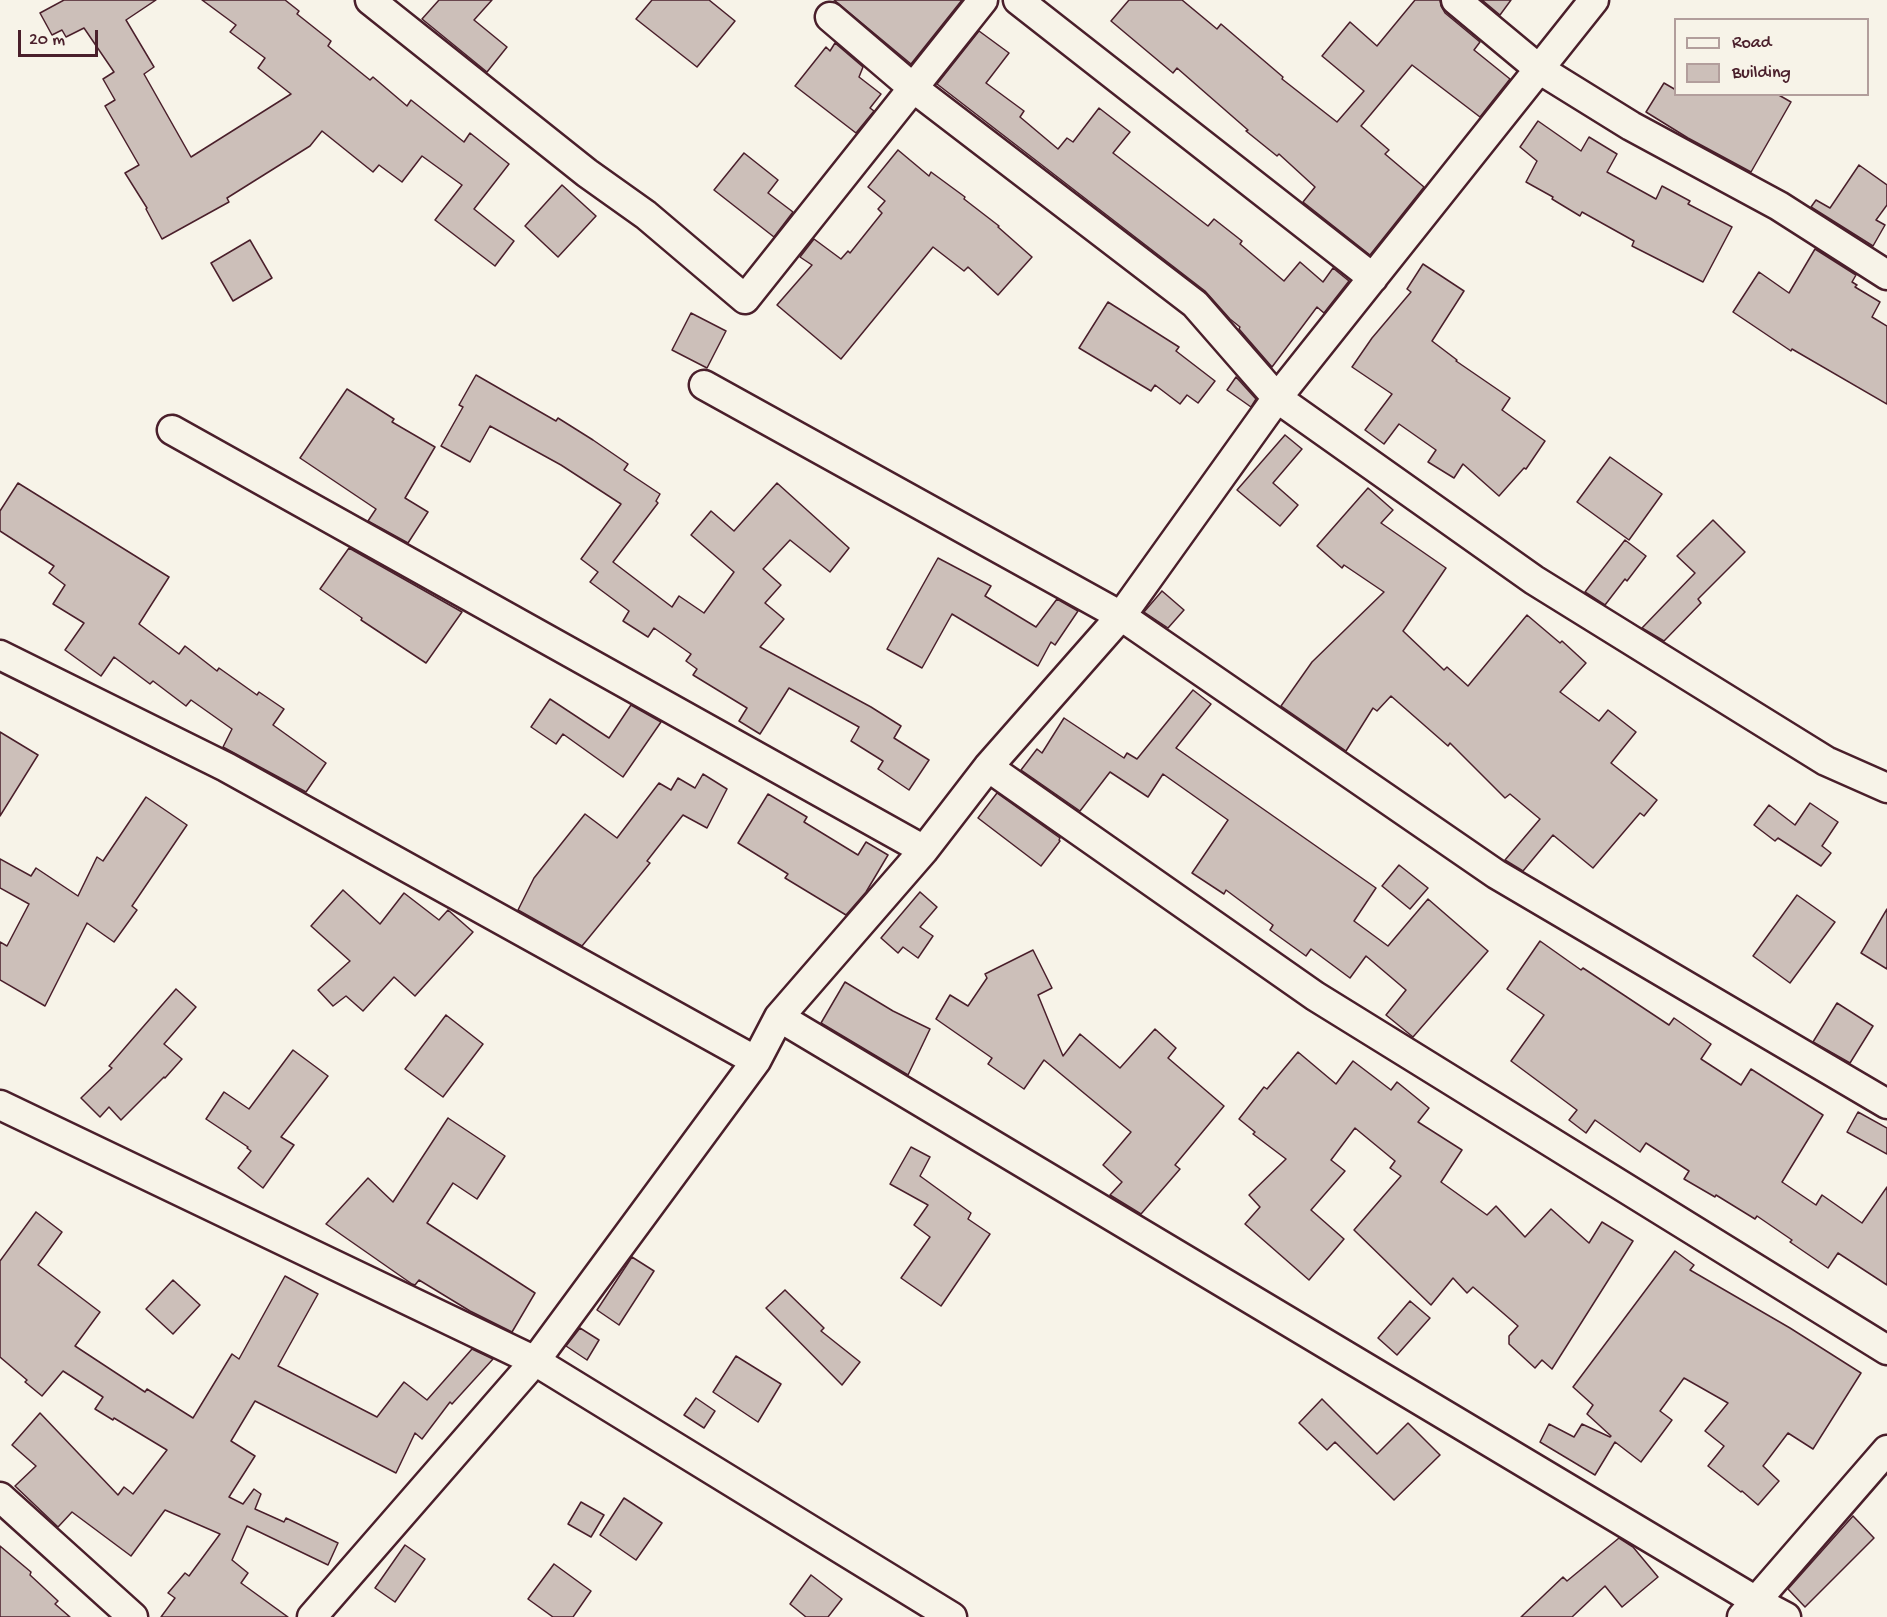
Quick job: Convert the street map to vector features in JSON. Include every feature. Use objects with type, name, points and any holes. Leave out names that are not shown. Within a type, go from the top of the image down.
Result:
[{"type":"street","points":[[370,0],[586,173],[646,215],[745,299],[983,0]]},
{"type":"street","points":[[1018,0],[1373,278]]},
{"type":"street","points":[[1456,0],[1539,69],[1631,126],[1779,206],[1887,275]]},
{"type":"street","points":[[312,1617],[535,1360],[756,1061],[779,1017],[924,850],[988,767],[1121,616],[1277,398],[1594,0]]},
{"type":"street","points":[[830,17],[912,87],[1195,304],[1277,398],[1534,580],[1826,761],[1887,788]]},
{"type":"street","points":[[704,385],[1121,616],[1496,874],[1887,1104]]},
{"type":"street","points":[[172,430],[924,850]]},
{"type":"street","points":[[0,655],[226,767],[756,1061]]},
{"type":"street","points":[[988,767],[1316,996],[1887,1350]]},
{"type":"street","points":[[779,1017],[1749,1609],[1786,1617]]},
{"type":"street","points":[[0,1105],[535,1360],[952,1617]]},
{"type":"street","points":[[1749,1609],[1887,1450]]},
{"type":"street","points":[[0,1497],[133,1617]]},
{"type":"building","points":[[64,0],[156,0],[126,20],[154,67],[144,74],[191,157],[291,94],[258,68],[265,58],[230,32],[236,25],[202,0],[285,0],[299,11],[297,14],[331,41],[328,46],[370,80],[373,77],[407,106],[411,100],[464,142],[470,133],[509,164],[474,209],[514,241],[495,266],[435,220],[462,185],[422,156],[402,182],[379,165],[373,172],[322,131],[310,146],[227,198],[229,202],[162,239],[147,208],[125,173],[139,165],[105,106],[115,100],[103,79],[114,72],[84,28],[66,37],[62,30],[52,35],[40,13]]},
{"type":"building","points":[[439,0],[492,0],[474,20],[507,47],[487,72],[422,19]]},
{"type":"building","points":[[652,0],[709,0],[735,21],[697,67],[636,19]]},
{"type":"building","points":[[834,0],[962,0],[911,64]]},
{"type":"building","points":[[1129,0],[1182,0],[1217,29],[1221,24],[1283,77],[1282,79],[1337,122],[1364,91],[1322,56],[1350,22],[1377,46],[1415,0],[1440,0],[1445,13],[1480,42],[1474,50],[1510,79],[1480,117],[1412,65],[1361,126],[1389,150],[1385,154],[1424,187],[1370,255],[1303,202],[1315,187],[1279,154],[1277,156],[1246,131],[1248,130],[1177,68],[1173,73],[1111,21]]},
{"type":"building","points":[[1482,0],[1511,0],[1500,15]]},
{"type":"building","points":[[979,31],[1009,53],[986,83],[1024,111],[1020,117],[1058,149],[1067,138],[1073,142],[1099,108],[1130,132],[1113,153],[1208,226],[1214,219],[1242,241],[1240,244],[1284,281],[1300,262],[1323,282],[1333,268],[1349,281],[1324,313],[1317,307],[1272,367],[1239,329],[1240,327],[1205,291],[937,84]]},
{"type":"building","points":[[835,43],[863,67],[859,77],[881,94],[870,108],[874,111],[856,133],[795,86],[826,47],[830,51]]},
{"type":"building","points":[[1664,83],[1674,89],[1674,96],[1780,96],[1791,102],[1751,172],[1646,112]]},
{"type":"building","points":[[1538,121],[1581,151],[1589,137],[1617,154],[1607,172],[1656,199],[1662,186],[1690,201],[1688,204],[1732,227],[1703,282],[1632,246],[1634,241],[1582,212],[1580,216],[1526,182],[1537,161],[1520,147]]},
{"type":"building","points":[[898,150],[929,176],[931,172],[965,197],[964,199],[999,226],[1032,257],[998,295],[968,267],[964,271],[933,247],[841,359],[777,305],[812,265],[800,257],[814,239],[841,259],[848,251],[850,253],[882,213],[878,209],[885,201],[868,187]]},
{"type":"building","points":[[744,153],[778,180],[768,193],[793,212],[774,237],[714,190]]},
{"type":"building","points":[[1859,165],[1887,185],[1887,205],[1876,220],[1885,225],[1873,246],[1811,207],[1816,200],[1830,208]]},
{"type":"building","points":[[562,185],[596,216],[558,257],[525,226]]},
{"type":"building","points":[[250,240],[272,278],[233,301],[211,263]]},
{"type":"building","points":[[1815,249],[1856,275],[1852,282],[1857,285],[1855,287],[1880,302],[1872,317],[1887,326],[1887,404],[1792,349],[1791,351],[1733,312],[1759,272],[1789,293]]},
{"type":"building","points":[[1423,264],[1464,291],[1432,341],[1456,361],[1510,398],[1502,410],[1545,441],[1526,469],[1524,468],[1499,496],[1463,464],[1454,478],[1428,462],[1436,450],[1399,424],[1384,444],[1365,430],[1392,394],[1352,367],[1372,338],[1411,292],[1407,289]]},
{"type":"building","points":[[1108,302],[1179,347],[1176,351],[1215,381],[1198,403],[1187,395],[1180,404],[1155,385],[1151,391],[1079,348]]},
{"type":"building","points":[[691,313],[726,331],[707,368],[672,350]]},
{"type":"building","points":[[476,375],[556,421],[558,418],[593,440],[628,464],[624,470],[660,494],[656,501],[658,503],[613,562],[672,607],[679,596],[704,613],[734,572],[691,535],[711,511],[734,531],[777,483],[849,548],[830,572],[790,540],[763,569],[781,585],[765,603],[784,619],[760,647],[871,707],[901,726],[894,738],[929,760],[909,790],[878,769],[883,761],[851,741],[859,727],[789,688],[760,734],[739,721],[747,708],[693,675],[697,669],[686,661],[691,654],[654,628],[648,637],[623,621],[629,611],[590,582],[598,572],[581,559],[621,504],[561,465],[490,426],[470,462],[441,446],[463,407],[459,405]]},
{"type":"building","points":[[1236,377],[1256,399],[1251,407],[1227,390]]},
{"type":"building","points":[[347,389],[394,419],[392,422],[435,447],[405,498],[428,512],[408,543],[368,521],[376,509],[300,458]]},
{"type":"building","points":[[1285,435],[1302,449],[1273,483],[1298,505],[1280,526],[1237,490]]},
{"type":"building","points":[[1610,457],[1662,494],[1629,540],[1577,502]]},
{"type":"building","points":[[18,483],[169,577],[139,624],[179,654],[185,646],[217,671],[219,668],[257,695],[259,692],[284,709],[273,725],[326,763],[306,792],[223,747],[232,729],[191,700],[186,706],[153,681],[150,684],[114,657],[101,676],[65,650],[84,623],[53,604],[65,585],[49,573],[54,566],[0,531],[0,511]]},
{"type":"building","points":[[1368,488],[1393,510],[1381,523],[1446,568],[1403,631],[1444,670],[1447,667],[1468,686],[1527,615],[1560,643],[1562,641],[1586,663],[1560,692],[1599,721],[1608,710],[1636,732],[1611,763],[1657,800],[1644,816],[1640,813],[1593,868],[1553,835],[1523,871],[1505,860],[1540,819],[1510,794],[1505,798],[1450,743],[1448,746],[1391,696],[1377,711],[1373,708],[1346,751],[1281,706],[1312,662],[1384,592],[1344,565],[1342,568],[1317,546]]},
{"type":"building","points":[[1713,520],[1745,552],[1698,599],[1701,603],[1664,641],[1642,628],[1695,573],[1677,556]]},
{"type":"building","points":[[1625,540],[1646,556],[1605,605],[1585,592]]},
{"type":"building","points":[[349,548],[462,612],[426,663],[361,620],[362,618],[320,589]]},
{"type":"building","points":[[938,558],[991,586],[985,596],[1036,627],[1057,599],[1078,611],[1055,645],[1051,642],[1038,666],[952,614],[922,668],[887,649]]},
{"type":"building","points":[[1162,591],[1184,610],[1168,628],[1144,612]]},
{"type":"building","points":[[1193,690],[1211,704],[1176,748],[1376,888],[1354,921],[1388,946],[1428,899],[1488,951],[1413,1037],[1386,1015],[1406,990],[1366,956],[1350,978],[1311,949],[1306,956],[1270,930],[1273,925],[1226,890],[1224,894],[1192,873],[1228,820],[1163,774],[1148,797],[1110,772],[1080,811],[1021,770],[1037,749],[1042,753],[1064,718],[1124,758],[1127,753],[1137,759]]},
{"type":"building","points":[[550,699],[609,738],[631,705],[661,722],[623,777],[563,734],[556,744],[531,727]]},
{"type":"building","points":[[0,732],[38,755],[0,816]]},
{"type":"building","points":[[703,774],[727,789],[707,828],[683,815],[647,861],[650,863],[582,946],[518,910],[534,878],[585,814],[617,838],[659,783],[671,790],[678,778],[695,788]]},
{"type":"building","points":[[997,793],[1060,838],[1041,866],[978,818]]},
{"type":"building","points":[[768,794],[807,817],[804,822],[858,855],[866,842],[888,855],[866,892],[846,915],[785,878],[788,874],[738,843]]},
{"type":"building","points":[[146,797],[187,825],[132,906],[137,910],[114,942],[87,923],[45,1006],[0,980],[0,942],[7,946],[29,904],[0,888],[0,859],[31,876],[36,868],[78,896],[97,857],[103,861]]},
{"type":"building","points":[[1810,803],[1838,822],[1822,846],[1831,853],[1821,866],[1778,838],[1775,841],[1754,825],[1769,805],[1795,825]]},
{"type":"building","points":[[1399,865],[1428,888],[1410,909],[1382,886]]},
{"type":"building","points":[[343,890],[380,924],[404,893],[439,920],[448,910],[473,932],[415,996],[394,977],[363,1011],[346,996],[333,1006],[318,990],[350,961],[311,926]]},
{"type":"building","points":[[920,892],[937,907],[920,927],[933,936],[918,958],[903,947],[898,953],[881,938]]},
{"type":"building","points":[[1797,895],[1835,922],[1790,983],[1753,956]]},
{"type":"building","points":[[1887,909],[1887,969],[1861,953]]},
{"type":"building","points":[[1540,941],[1581,970],[1583,968],[1669,1025],[1674,1018],[1711,1044],[1701,1059],[1741,1085],[1751,1069],[1823,1115],[1782,1182],[1816,1205],[1822,1195],[1862,1223],[1887,1187],[1887,1285],[1838,1253],[1828,1268],[1757,1216],[1755,1219],[1684,1179],[1689,1171],[1646,1143],[1640,1152],[1595,1120],[1586,1133],[1569,1120],[1577,1110],[1511,1061],[1544,1015],[1507,989]]},
{"type":"building","points":[[1033,950],[1052,988],[1038,995],[1063,1056],[1080,1034],[1120,1068],[1155,1029],[1176,1048],[1168,1058],[1224,1106],[1175,1165],[1180,1169],[1141,1214],[1110,1195],[1122,1182],[1103,1165],[1131,1132],[1044,1060],[1024,1089],[988,1064],[992,1058],[936,1019],[950,995],[968,1006],[987,978],[985,974]]},
{"type":"building","points":[[845,982],[893,1011],[930,1029],[908,1075],[821,1023]]},
{"type":"building","points":[[176,989],[196,1007],[164,1044],[182,1059],[121,1120],[109,1107],[100,1117],[81,1098],[112,1068],[109,1066]]},
{"type":"building","points":[[1837,1003],[1873,1026],[1850,1063],[1813,1042]]},
{"type":"building","points":[[446,1015],[483,1044],[443,1097],[405,1069]]},
{"type":"building","points":[[293,1050],[328,1076],[281,1137],[294,1145],[263,1188],[238,1168],[251,1151],[248,1147],[206,1119],[224,1092],[249,1109]]},
{"type":"building","points":[[1298,1052],[1336,1084],[1353,1061],[1391,1090],[1397,1082],[1429,1108],[1418,1122],[1462,1150],[1441,1182],[1487,1215],[1496,1206],[1525,1237],[1551,1209],[1589,1243],[1602,1222],[1633,1241],[1552,1369],[1542,1360],[1535,1368],[1509,1344],[1509,1336],[1518,1326],[1473,1287],[1467,1293],[1453,1278],[1431,1305],[1354,1230],[1401,1176],[1390,1168],[1395,1161],[1355,1128],[1331,1160],[1345,1171],[1311,1210],[1344,1239],[1309,1280],[1245,1224],[1260,1207],[1249,1195],[1286,1159],[1253,1134],[1255,1132],[1239,1119],[1264,1087],[1267,1089]]},
{"type":"building","points":[[1858,1112],[1887,1128],[1887,1154],[1847,1132]]},
{"type":"building","points":[[448,1118],[505,1156],[477,1199],[453,1183],[427,1223],[535,1293],[512,1332],[470,1311],[419,1280],[415,1285],[412,1284],[326,1224],[368,1178],[393,1202]]},
{"type":"building","points":[[911,1147],[930,1157],[920,1176],[971,1213],[968,1219],[990,1234],[941,1306],[901,1278],[930,1237],[914,1225],[928,1205],[890,1184]]},
{"type":"building","points":[[36,1212],[62,1232],[38,1265],[100,1312],[75,1346],[145,1392],[147,1389],[193,1418],[232,1354],[239,1359],[285,1276],[318,1294],[278,1366],[377,1417],[404,1382],[427,1400],[472,1349],[493,1359],[452,1404],[450,1402],[422,1439],[415,1433],[396,1473],[255,1401],[231,1441],[255,1456],[229,1497],[243,1504],[254,1489],[261,1494],[255,1509],[284,1522],[286,1518],[338,1543],[328,1565],[247,1526],[232,1560],[248,1573],[241,1583],[288,1617],[161,1617],[175,1598],[168,1593],[185,1573],[189,1576],[220,1534],[165,1510],[131,1556],[72,1512],[58,1527],[15,1486],[36,1466],[12,1445],[40,1413],[118,1495],[124,1487],[133,1494],[167,1450],[95,1409],[103,1397],[63,1371],[42,1396],[0,1357],[0,1261]]},
{"type":"building","points":[[1675,1251],[1694,1265],[1690,1270],[1790,1328],[1861,1373],[1813,1449],[1788,1433],[1763,1466],[1779,1481],[1758,1505],[1708,1466],[1724,1446],[1705,1431],[1728,1403],[1684,1378],[1660,1411],[1672,1420],[1641,1462],[1615,1442],[1595,1475],[1540,1442],[1549,1424],[1574,1437],[1582,1424],[1611,1436],[1587,1414],[1593,1405],[1573,1387]]},
{"type":"building","points":[[632,1257],[654,1271],[619,1325],[597,1310]]},
{"type":"building","points":[[173,1280],[200,1305],[173,1334],[146,1309]]},
{"type":"building","points":[[785,1290],[824,1328],[821,1331],[860,1362],[842,1385],[766,1308]]},
{"type":"building","points":[[1410,1301],[1430,1318],[1397,1355],[1378,1338]]},
{"type":"building","points":[[580,1328],[599,1340],[587,1360],[566,1346]]},
{"type":"building","points":[[736,1356],[781,1384],[758,1422],[713,1392]]},
{"type":"building","points":[[696,1398],[715,1411],[704,1428],[684,1415]]},
{"type":"building","points":[[1322,1399],[1377,1454],[1408,1423],[1440,1455],[1394,1500],[1335,1442],[1327,1450],[1299,1423]]},
{"type":"building","points":[[624,1498],[662,1523],[636,1560],[600,1535]]},
{"type":"building","points":[[581,1502],[604,1515],[591,1537],[568,1524]]},
{"type":"building","points":[[1853,1516],[1874,1538],[1805,1607],[1788,1589]]},
{"type":"building","points":[[1619,1538],[1633,1547],[1658,1577],[1622,1607],[1605,1586],[1572,1617],[1521,1617],[1563,1577],[1567,1581]]},
{"type":"building","points":[[405,1545],[425,1559],[395,1602],[375,1588]]},
{"type":"building","points":[[0,1546],[31,1572],[30,1575],[58,1601],[55,1604],[70,1617],[0,1617]]},
{"type":"building","points":[[554,1564],[591,1591],[573,1617],[553,1617],[528,1599]]},
{"type":"building","points":[[811,1575],[842,1599],[828,1617],[806,1617],[790,1604]]}]
